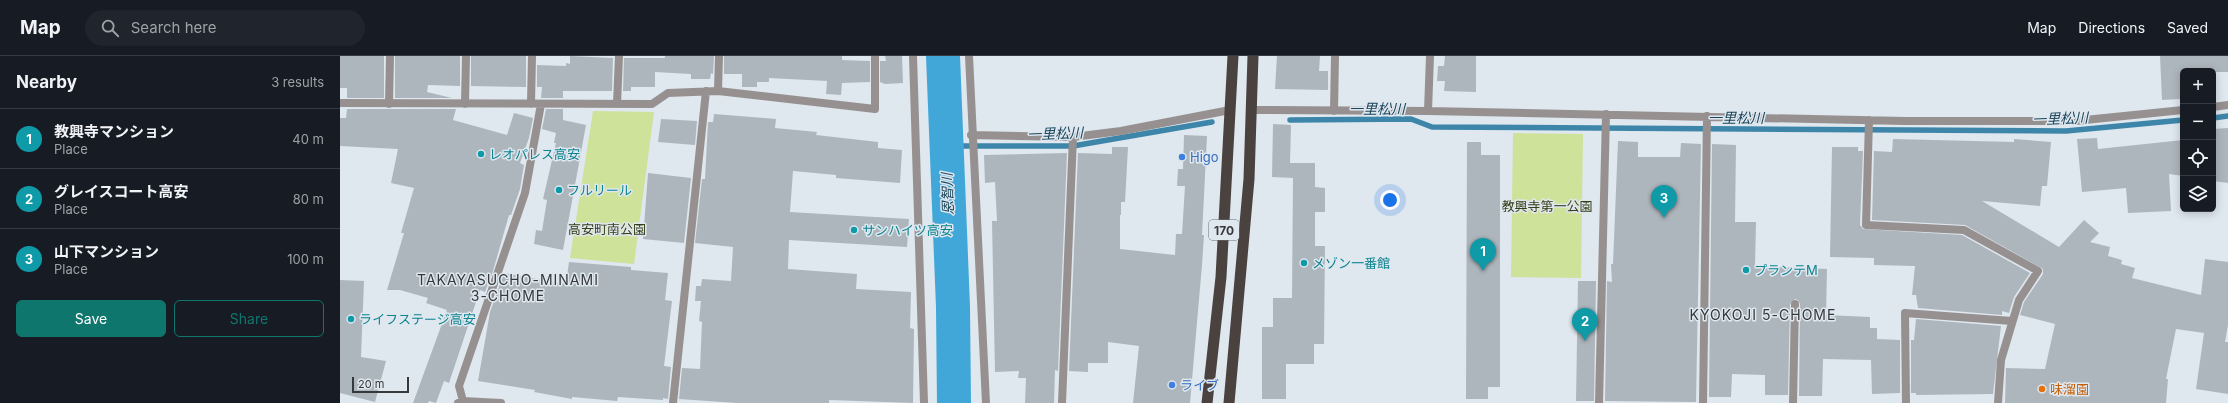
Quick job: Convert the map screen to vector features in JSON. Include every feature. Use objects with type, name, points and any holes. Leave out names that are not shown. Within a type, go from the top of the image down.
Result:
[{"type":"highway","name":"170","points":[[1207,403],[1221,269],[1233,56]]},
{"type":"highway","name":"170","points":[[1229,403],[1249,179],[1254,56]]},
{"type":"street","points":[[389,104],[390,56]]},
{"type":"street","points":[[466,56],[466,104]]},
{"type":"street","points":[[531,104],[532,56]]},
{"type":"street","points":[[617,104],[618,56]]},
{"type":"street","points":[[718,91],[719,56]]},
{"type":"street","points":[[340,103],[652,104],[668,93],[718,91],[876,109],[875,56]]},
{"type":"street","points":[[913,56],[924,403]]},
{"type":"street","points":[[969,56],[972,151],[986,403]]},
{"type":"street","points":[[1334,110],[1335,56]]},
{"type":"street","points":[[1428,111],[1430,56]]},
{"type":"street","points":[[673,403],[706,91]]},
{"type":"street","points":[[501,403],[461,402],[459,386],[525,193],[541,104]]},
{"type":"street","points":[[2216,106],[2228,105]]},
{"type":"street","points":[[972,137],[1073,139],[1230,110]]},
{"type":"street","points":[[1251,110],[1428,111],[1707,120],[1869,123],[2075,121],[2180,110]]},
{"type":"street","points":[[1599,403],[1606,117]]},
{"type":"street","points":[[1703,403],[1707,120]]},
{"type":"street","points":[[1869,123],[1866,225],[1964,230],[2038,271],[2019,300],[2000,360],[1998,403]]},
{"type":"street","points":[[1062,403],[1073,139]]},
{"type":"street","points":[[1793,403],[1795,304]]},
{"type":"street","points":[[1906,403],[1905,313],[2012,321]]},
{"type":"green space","name":"高安町南公園","points":[[593,111],[654,112],[634,264],[570,258]]},
{"type":"green space","name":"教興寺第一公園","points":[[1513,133],[1583,134],[1581,278],[1511,277]]},
{"type":"building","points":[[340,56],[384,56],[384,98],[347,98],[347,88],[340,88]]},
{"type":"building","points":[[395,56],[460,56],[460,86],[428,85],[427,92],[452,98],[395,98]]},
{"type":"building","points":[[471,56],[526,56],[526,87],[471,86]]},
{"type":"building","points":[[570,56],[613,58],[612,91],[563,91],[563,98],[541,98],[542,87],[537,87],[537,65],[566,66],[566,63],[570,64]]},
{"type":"building","points":[[665,56],[714,56],[713,74],[711,73],[710,79],[691,79],[691,74],[655,72],[655,87],[631,87],[631,91],[623,91],[624,58],[665,58]]},
{"type":"building","points":[[724,56],[842,56],[842,60],[870,61],[870,82],[842,83],[841,95],[826,94],[827,81],[769,78],[769,82],[757,82],[757,87],[742,87],[742,74],[724,74]]},
{"type":"building","points":[[885,56],[902,56],[903,83],[885,84],[880,82],[880,61],[886,61]]},
{"type":"building","points":[[1277,56],[1320,56],[1319,71],[1328,71],[1328,90],[1275,89]]},
{"type":"building","points":[[1445,56],[1476,56],[1476,92],[1444,91],[1445,81],[1437,81],[1438,66],[1444,66]]},
{"type":"building","points":[[2160,56],[2228,56],[2228,72],[2216,72],[2216,68],[2180,68],[2180,99],[2162,100]]},
{"type":"building","points":[[347,109],[456,109],[453,120],[507,135],[514,113],[533,118],[529,138],[520,163],[524,165],[520,189],[511,215],[509,215],[493,271],[485,292],[480,290],[449,383],[444,381],[436,403],[429,401],[428,403],[413,403],[447,310],[426,303],[428,298],[400,290],[387,290],[404,233],[401,233],[414,188],[391,183],[398,149],[340,146],[340,118],[346,118]]},
{"type":"building","name":"フルリール","points":[[546,109],[563,109],[563,120],[586,125],[563,250],[534,244],[536,230],[542,231],[547,200],[543,199],[556,143],[554,143],[556,133],[542,129]]},
{"type":"building","points":[[714,114],[776,119],[775,128],[817,132],[816,135],[878,142],[878,148],[902,150],[900,183],[836,178],[836,175],[793,171],[790,212],[909,219],[907,247],[789,240],[788,269],[857,274],[856,289],[911,292],[910,328],[914,329],[913,403],[829,400],[829,403],[737,403],[679,399],[682,368],[700,369],[702,322],[699,321],[701,301],[695,301],[696,286],[701,286],[702,279],[731,281],[733,247],[695,243],[702,179],[705,179],[708,122],[713,122]]},
{"type":"building","points":[[661,119],[697,121],[695,145],[658,142]]},
{"type":"building","points":[[1273,124],[1291,125],[1290,163],[1315,163],[1315,187],[1325,188],[1325,212],[1315,212],[1315,246],[1325,246],[1324,344],[1314,344],[1314,364],[1286,364],[1286,399],[1262,399],[1262,327],[1273,327],[1273,298],[1292,298],[1293,178],[1272,177]]},
{"type":"building","points":[[2228,128],[2228,183],[2216,181],[2216,129]]},
{"type":"building","points":[[1184,135],[1207,136],[1202,235],[1204,235],[1190,403],[1133,403],[1139,346],[1108,342],[1108,363],[1088,363],[1088,372],[1069,371],[1078,153],[1112,154],[1112,147],[1128,147],[1125,202],[1121,202],[1120,249],[1175,255],[1176,234],[1182,234],[1185,186],[1177,186],[1178,169],[1183,169]]},
{"type":"building","points":[[2097,138],[2098,149],[2180,140],[2180,176],[2169,174],[2171,211],[2128,213],[2126,188],[2082,192],[2077,139]]},
{"type":"building","points":[[1893,139],[2014,142],[2014,139],[2051,142],[2047,186],[2042,186],[2040,206],[1982,201],[2059,247],[2084,220],[2099,233],[2090,242],[2110,247],[2108,256],[2122,260],[2121,264],[2135,268],[2132,278],[2201,295],[2205,259],[2228,262],[2228,325],[2225,342],[2228,342],[2228,394],[2196,389],[2204,333],[2176,329],[2166,379],[2168,379],[2166,403],[2005,403],[2006,368],[2045,369],[2055,324],[2020,315],[2024,302],[2043,274],[2043,269],[1965,225],[1872,220],[1874,151],[1892,152]]},
{"type":"building","points":[[1618,141],[1638,142],[1638,157],[1680,157],[1681,143],[1701,144],[1696,402],[1605,401],[1607,281],[1612,282],[1611,264],[1613,264]]},
{"type":"building","points":[[1467,142],[1481,142],[1481,155],[1500,155],[1500,387],[1488,387],[1488,399],[1466,399]]},
{"type":"building","points":[[1712,144],[1736,145],[1735,222],[1756,222],[1755,266],[1827,269],[1826,315],[1870,317],[1870,328],[1877,328],[1877,339],[1900,340],[1900,393],[1872,394],[1871,360],[1823,359],[1822,396],[1799,396],[1800,304],[1798,300],[1795,299],[1790,304],[1788,395],[1765,395],[1765,375],[1732,374],[1731,397],[1709,397]]},
{"type":"building","points":[[1832,147],[1858,147],[1858,151],[1863,151],[1860,225],[1863,229],[1962,235],[2030,273],[2014,297],[2009,313],[2002,311],[2002,315],[1918,308],[1916,295],[1912,295],[1915,266],[1874,265],[1874,258],[1830,257]]},
{"type":"building","points":[[1067,153],[1058,371],[1055,370],[1054,403],[1025,403],[1026,378],[1018,378],[1019,371],[995,372],[992,221],[997,221],[995,182],[985,183],[984,155]]},
{"type":"building","points":[[648,173],[691,178],[684,243],[643,239]]},
{"type":"building","points":[[569,262],[631,267],[631,270],[668,273],[665,300],[672,301],[664,366],[671,367],[668,399],[618,397],[617,401],[572,397],[572,399],[534,392],[535,390],[478,381],[490,312],[504,273],[566,284]]},
{"type":"building","name":"ライフステージ高安","points":[[340,280],[364,281],[361,357],[386,361],[375,402],[340,393]]},
{"type":"building","points":[[1578,281],[1596,281],[1594,401],[1576,401]]},
{"type":"building","points":[[1916,319],[2001,326],[1993,394],[1916,395],[1916,393],[1911,393],[1911,340],[1914,340]]},
{"type":"waterway","name":"恩智川","points":[[943,56],[953,307],[954,403]]},
{"type":"waterway","name":"一里松川","points":[[2216,118],[2228,116]]},
{"type":"waterway","name":"一里松川","points":[[1290,120],[1411,119],[1432,127],[2066,131],[2180,120]]},
{"type":"waterway","name":"一里松川","points":[[945,146],[1073,146],[1212,122]]},
{"type":"place","name":"レオパレス高安","points":[[481,154]]},
{"type":"place","name":"Higo","points":[[1182,157]]},
{"type":"place","name":"フルリール","points":[[559,190]]},
{"type":"place","name":"山下マンション","points":[[1664,218]]},
{"type":"place","name":"サンハイツ高安","points":[[854,230]]},
{"type":"place","name":"メゾン一番館","points":[[1304,263]]},
{"type":"place","name":"プランテM","points":[[1746,270]]},
{"type":"place","name":"教興寺マンション","points":[[1483,271]]},
{"type":"place","name":"ライフステージ高安","points":[[351,319]]},
{"type":"place","name":"グレイスコート高安","points":[[1585,341]]},
{"type":"place","name":"ライブ","points":[[1172,385]]},
{"type":"place","name":"味溜園","points":[[2042,389]]},
{"type":"district","name":"TAKAYASUCHO-MINAMI 3-CHOME","points":[[508,288]]},
{"type":"district","name":"KYOKOJI 5-CHOME","points":[[1763,314]]}]
